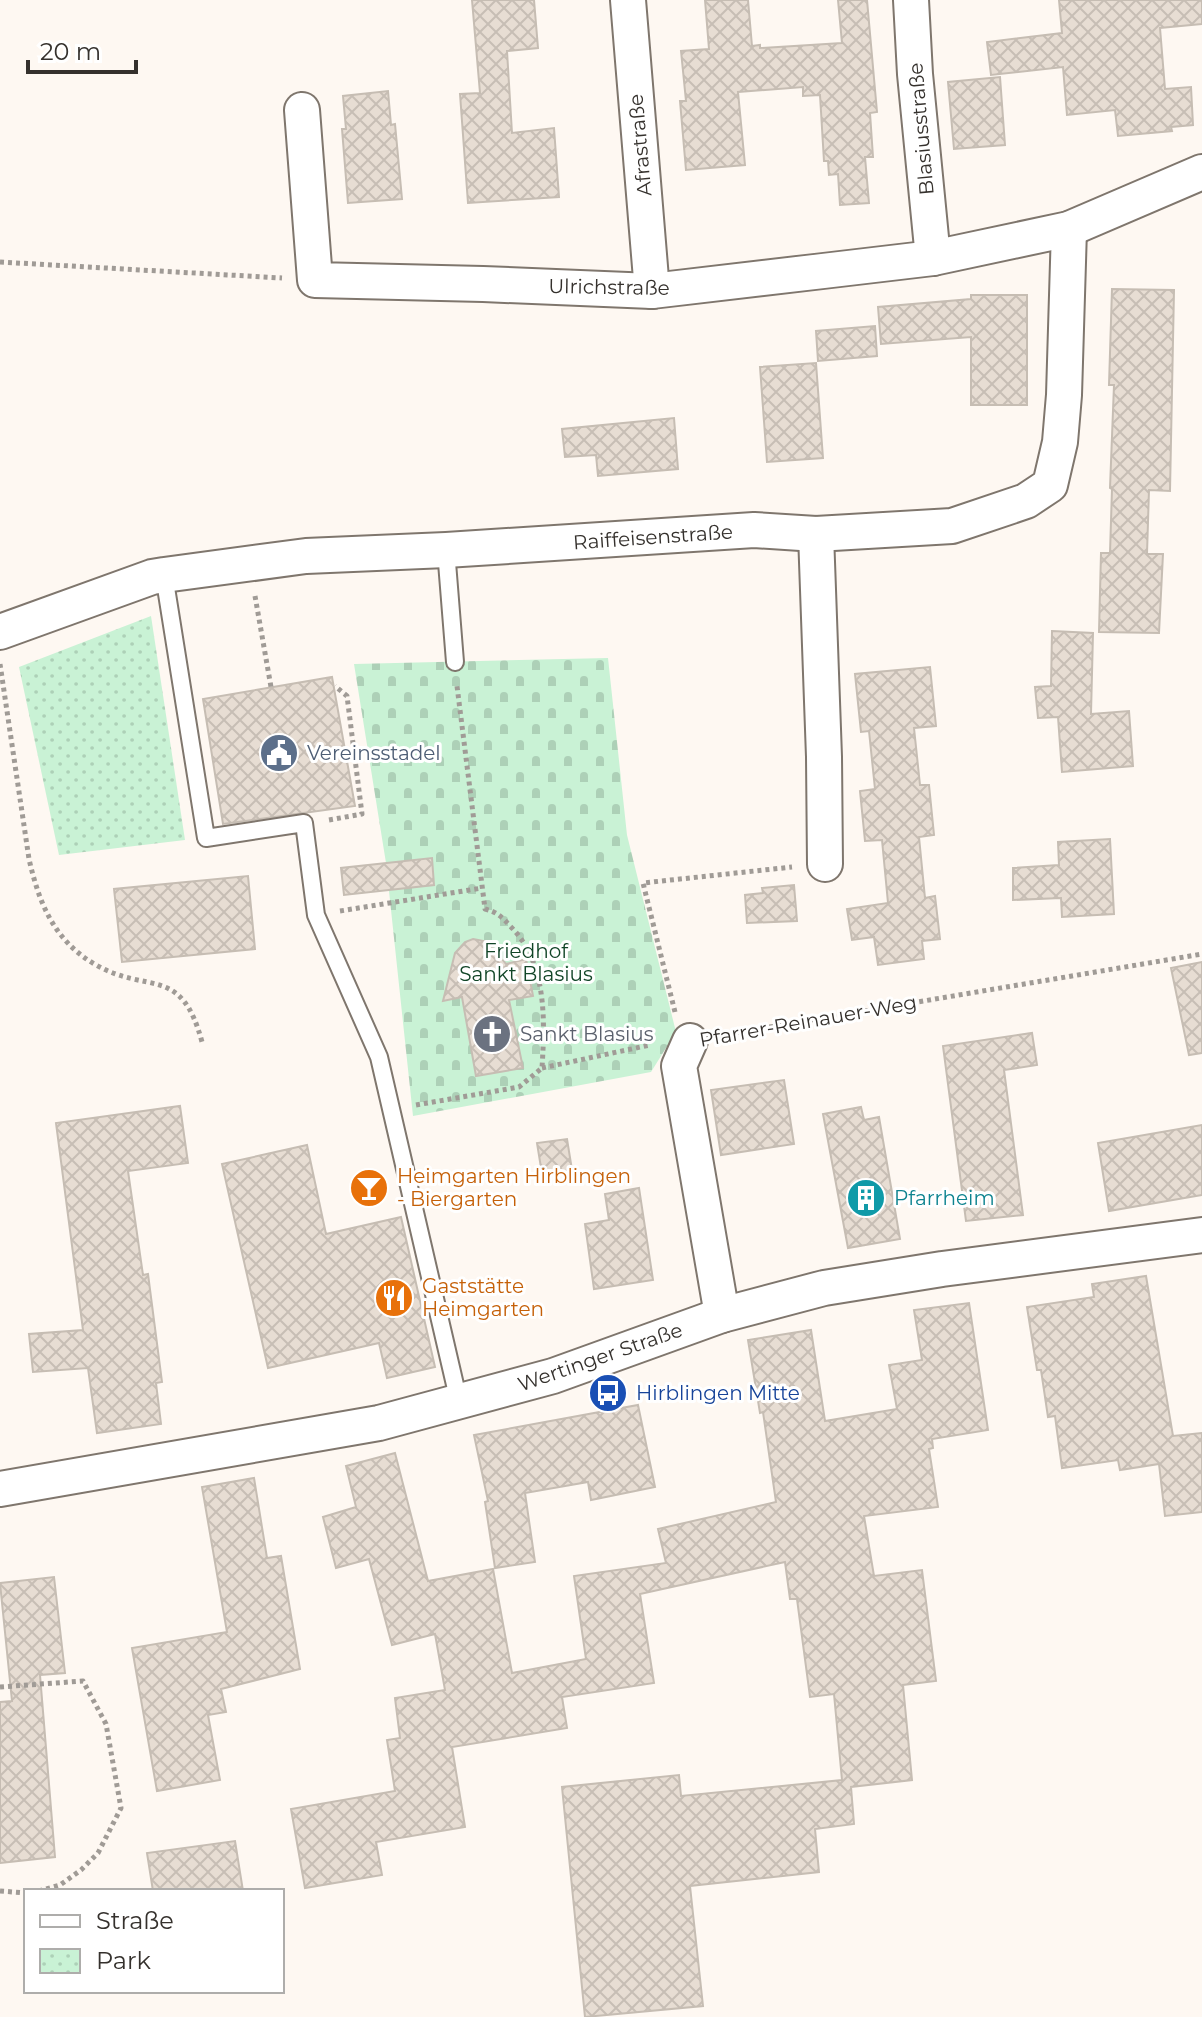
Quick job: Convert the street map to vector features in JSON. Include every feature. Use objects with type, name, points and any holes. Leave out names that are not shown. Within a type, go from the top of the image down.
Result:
[{"type":"street","name":"Afrastraße","points":[[628,0],[652,291]]},
{"type":"street","name":"Blasiusstraße","points":[[911,0],[933,258]]},
{"type":"street","points":[[302,110],[315,280]]},
{"type":"street","name":"Ulrichstraße","points":[[315,280],[652,291],[933,258],[1069,229],[1202,172]]},
{"type":"street","name":"Raiffeisenstraße","points":[[0,632],[152,577],[250,563],[306,556],[754,530],[816,534],[952,526],[1026,501],[1050,485],[1060,442],[1069,229]]},
{"type":"street","points":[[816,534],[825,864]]},
{"type":"street","name":"Pfarrer-Reinauer-Weg","points":[[685,1053],[722,1315]]},
{"type":"street","name":"Wertinger Straße","points":[[0,1489],[379,1423],[553,1376],[722,1315],[824,1288],[898,1275],[1202,1235]]},
{"type":"lane","points":[[446,550],[455,662]]},
{"type":"lane","points":[[164,575],[206,838],[304,823],[316,915],[379,1057],[459,1402]]},
{"type":"path","points":[[0,262],[315,280]]},
{"type":"path","points":[[250,563],[271,687]]},
{"type":"path","points":[[455,662],[485,909],[496,911],[520,936],[538,971],[544,1031],[542,1068]]},
{"type":"path","points":[[0,663],[29,859],[36,890],[52,926],[69,945],[97,965],[124,976],[158,983],[181,996],[195,1015],[202,1042]]},
{"type":"path","points":[[304,823],[362,814],[347,696],[335,686]]},
{"type":"path","points":[[391,1110],[519,1087],[542,1068],[649,1044],[685,1053],[643,883],[825,864]]},
{"type":"path","points":[[316,915],[482,888]]},
{"type":"path","name":"Pfarrer-Reinauer-Weg","points":[[685,1053],[1202,954]]},
{"type":"path","points":[[0,1687],[83,1681],[106,1724],[121,1808],[98,1853],[60,1885],[46,1889]]},
{"type":"path","points":[[0,1891],[24,1893]]},
{"type":"green space","points":[[151,616],[185,840],[59,855],[19,667]]},
{"type":"green space","name":"Friedhof Sankt Blasius","points":[[608,658],[627,835],[676,1032],[651,1072],[413,1116],[386,863],[354,664]]},
{"type":"building","points":[[472,0],[534,0],[538,48],[507,51],[512,133],[554,128],[559,197],[468,203],[460,94],[480,93]]},
{"type":"building","points":[[705,0],[748,0],[752,46],[760,45],[760,48],[842,43],[838,0],[867,0],[877,112],[870,113],[873,157],[865,157],[869,203],[840,205],[838,174],[829,175],[828,161],[824,161],[820,95],[803,96],[803,87],[738,92],[745,165],[686,170],[680,101],[686,101],[681,51],[709,49]]},
{"type":"building","points":[[1059,0],[1202,0],[1202,24],[1160,28],[1165,89],[1191,87],[1193,125],[1171,127],[1172,131],[1118,136],[1115,110],[1067,115],[1063,67],[991,75],[987,42],[1062,33]]},
{"type":"building","points":[[1000,77],[1005,145],[954,149],[948,82]]},
{"type":"building","points":[[388,91],[391,125],[395,124],[402,199],[348,203],[342,129],[346,129],[343,96]]},
{"type":"building","points":[[1112,289],[1174,290],[1170,491],[1149,490],[1147,554],[1163,554],[1159,633],[1099,632],[1101,553],[1110,553],[1114,385],[1109,385]]},
{"type":"building","points":[[971,295],[1027,295],[1027,405],[971,405],[971,337],[881,344],[878,307],[971,299]]},
{"type":"building","points":[[875,326],[877,356],[818,361],[816,331]]},
{"type":"building","points":[[816,363],[823,458],[767,462],[760,367]]},
{"type":"building","points":[[674,418],[678,469],[598,476],[596,455],[565,457],[562,429]]},
{"type":"building","points":[[1052,631],[1093,633],[1091,714],[1129,711],[1133,766],[1062,772],[1058,717],[1038,718],[1035,687],[1051,686]]},
{"type":"building","points":[[930,667],[936,726],[914,728],[920,785],[929,785],[934,835],[919,837],[925,898],[935,896],[940,939],[922,941],[924,959],[878,965],[874,937],[852,940],[847,909],[888,903],[882,840],[865,841],[860,791],[875,789],[869,731],[861,732],[855,674]]},
{"type":"building","name":"Vereinsstadel","points":[[332,677],[355,806],[223,824],[203,699]]},
{"type":"building","points":[[1110,839],[1114,914],[1062,917],[1061,898],[1013,900],[1013,868],[1059,865],[1058,842]]},
{"type":"building","points":[[432,858],[434,885],[344,895],[341,868]]},
{"type":"building","points":[[248,876],[255,949],[122,962],[114,889]]},
{"type":"building","points":[[794,885],[797,921],[747,923],[745,895],[763,893],[762,888]]},
{"type":"building","name":"Sankt Blasius","points":[[473,939],[488,942],[506,964],[526,959],[533,996],[509,1000],[523,1068],[476,1076],[462,997],[443,1001],[455,953],[465,942]]},
{"type":"building","points":[[1202,962],[1202,1053],[1189,1055],[1171,968]]},
{"type":"building","points":[[1032,1033],[1037,1065],[1004,1070],[1023,1215],[966,1221],[943,1046]]},
{"type":"building","points":[[784,1080],[794,1144],[721,1155],[711,1090]]},
{"type":"building","points":[[180,1106],[188,1163],[128,1171],[143,1275],[148,1274],[162,1382],[156,1383],[161,1424],[97,1433],[88,1368],[33,1372],[29,1334],[83,1330],[56,1123]]},
{"type":"building","name":"Pfarrheim","points":[[861,1107],[864,1120],[879,1117],[900,1239],[848,1248],[823,1114]]},
{"type":"building","points":[[1202,1125],[1202,1195],[1109,1211],[1098,1143]]},
{"type":"building","points":[[567,1139],[572,1170],[542,1174],[537,1143]]},
{"type":"building","points":[[307,1145],[326,1234],[401,1217],[435,1367],[387,1378],[379,1343],[268,1368],[222,1164]]},
{"type":"building","points":[[639,1188],[653,1280],[594,1289],[585,1224],[609,1220],[605,1194]]},
{"type":"building","points":[[1146,1276],[1173,1436],[1202,1433],[1202,1512],[1165,1516],[1159,1464],[1120,1470],[1118,1460],[1062,1468],[1055,1416],[1048,1417],[1027,1307],[1094,1297],[1092,1284]]},
{"type":"building","points":[[969,1303],[988,1430],[932,1439],[933,1448],[929,1449],[938,1507],[864,1516],[874,1576],[922,1570],[936,1681],[903,1685],[912,1780],[851,1787],[854,1824],[815,1829],[819,1872],[690,1886],[703,2006],[585,2017],[562,1787],[679,1775],[681,1796],[842,1780],[834,1694],[810,1697],[797,1599],[790,1599],[785,1562],[640,1594],[654,1683],[562,1697],[567,1728],[452,1747],[465,1827],[376,1842],[382,1875],[305,1888],[291,1809],[395,1791],[387,1740],[400,1738],[395,1698],[445,1690],[435,1634],[392,1645],[369,1559],[336,1568],[323,1517],[356,1507],[346,1466],[395,1453],[428,1581],[493,1569],[512,1673],[586,1659],[574,1576],[666,1563],[658,1529],[776,1502],[763,1412],[760,1413],[748,1340],[811,1330],[825,1421],[897,1409],[889,1365],[922,1360],[914,1310]]},
{"type":"building","points":[[638,1405],[655,1487],[591,1500],[588,1482],[525,1493],[535,1562],[495,1568],[485,1502],[488,1501],[474,1435]]},
{"type":"building","points":[[254,1478],[267,1558],[281,1556],[300,1669],[221,1689],[226,1712],[208,1715],[220,1780],[157,1791],[132,1648],[227,1632],[202,1487]]},
{"type":"building","points":[[54,1577],[65,1673],[40,1675],[55,1857],[0,1863],[0,1702],[12,1701],[0,1583]]},
{"type":"building","points":[[235,1841],[243,1889],[153,1889],[147,1853]]},
{"type":"place","name":"Vereinsstadel","points":[[279,753]]},
{"type":"place","name":"Sankt Blasius","points":[[492,1034]]},
{"type":"place","name":"Heimgarten Hirblingen - Biergarten","points":[[369,1188]]},
{"type":"place","name":"Pfarrheim","points":[[866,1198]]},
{"type":"place","name":"Gaststätte Heimgarten","points":[[394,1298]]},
{"type":"place","name":"Hirblingen Mitte","points":[[608,1393]]}]
